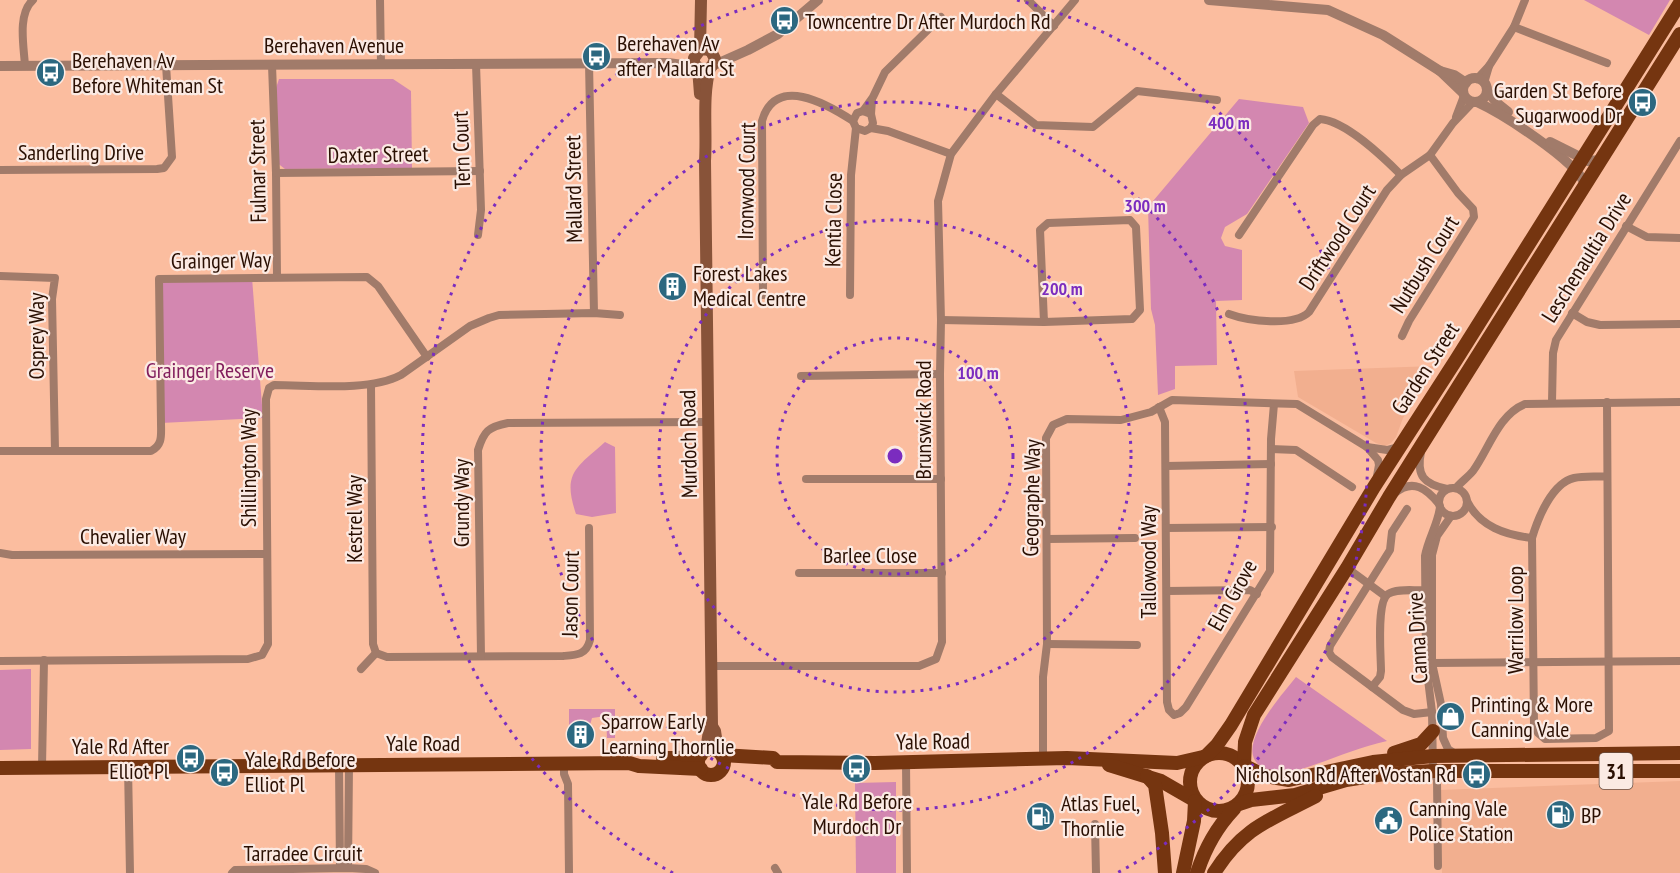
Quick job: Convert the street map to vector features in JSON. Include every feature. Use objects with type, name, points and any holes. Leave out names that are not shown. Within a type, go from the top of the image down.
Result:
[{"type":"main road","name":"Murdoch Road","points":[[701,0],[704,60],[699,106],[705,161],[712,666],[712,726],[709,731],[714,756]]},
{"type":"main road","name":"Garden Street","points":[[1204,757],[1225,734],[1374,487],[1680,3]]},
{"type":"main road","name":"Garden Street","points":[[1244,766],[1245,742],[1254,715],[1680,34]]},
{"type":"main road","points":[[1481,320],[1515,278],[1520,277],[1525,280]]},
{"type":"main road","points":[[1286,633],[1293,634],[1298,630],[1319,598],[1337,583]]},
{"type":"main road","points":[[1343,774],[1354,760],[1398,752],[1421,744],[1433,731]]},
{"type":"main road","name":"31","points":[[1195,801],[1209,810],[1224,811],[1251,800],[1301,794],[1343,774],[1399,758],[1678,751]]},
{"type":"main road","name":"31","points":[[1204,757],[1226,755],[1236,758],[1244,766],[1265,776],[1289,780],[1343,774],[1433,771],[1680,771]]},
{"type":"main road","points":[[701,769],[699,762],[714,756]]},
{"type":"main road","name":"Yale Road","points":[[629,763],[639,758],[714,756],[773,758],[777,762],[1090,759],[1177,762],[1204,757]]},
{"type":"main road","name":"Yale Road","points":[[0,768],[629,763],[639,766],[701,769],[712,774],[714,756]]},
{"type":"main road","points":[[1183,873],[1194,821],[1195,801],[1190,789],[1191,772],[1204,757]]},
{"type":"main road","name":"Yale Road","points":[[1090,759],[1145,775],[1171,786],[1195,801]]},
{"type":"main road","points":[[1197,873],[1206,847],[1217,828],[1239,805],[1248,787],[1248,776],[1244,766]]},
{"type":"main road","name":"31","points":[[1214,873],[1235,845],[1253,829],[1343,774]]},
{"type":"main road","points":[[1145,775],[1155,784],[1165,873]]},
{"type":"street","points":[[25,66],[24,15],[25,9],[33,0]]},
{"type":"street","points":[[380,0],[381,64]]},
{"type":"street","name":"Berehaven Avenue","points":[[0,66],[668,63],[738,54],[778,34],[818,0]]},
{"type":"street","points":[[1028,0],[1054,26]]},
{"type":"street","name":"Brunswick Road","points":[[712,666],[919,666],[936,659],[942,642],[941,320],[938,201],[951,154],[996,94],[1075,0]]},
{"type":"street","points":[[1209,0],[1328,10],[1383,35],[1440,71],[1469,95],[1579,164]]},
{"type":"street","points":[[1469,95],[1484,98],[1483,84],[1489,66],[1514,27],[1525,0]]},
{"type":"street","name":"Kentia Close","points":[[850,295],[851,174],[854,146],[885,72],[941,17]]},
{"type":"street","points":[[1514,27],[1607,63]]},
{"type":"street","name":"Mallard Street","points":[[589,63],[594,313]]},
{"type":"street","name":"Fulmar Street","points":[[272,64],[277,277]]},
{"type":"street","name":"Tern Court","points":[[476,64],[482,210],[478,235]]},
{"type":"street","name":"Sanderling Drive","points":[[0,170],[157,170],[164,168],[172,157],[166,65]]},
{"type":"street","points":[[1469,95],[1483,84]]},
{"type":"street","points":[[1483,84],[1498,104],[1579,164],[1585,184]]},
{"type":"street","points":[[996,94],[1036,125],[1093,127],[1137,91],[1217,99]]},
{"type":"street","name":"Ironwood Court","points":[[763,296],[762,121],[768,105],[780,97],[792,95],[806,97],[951,154]]},
{"type":"street","name":"Driftwood Court","points":[[1229,314],[1244,320],[1303,318],[1388,190],[1401,175],[1430,155],[1453,123],[1469,95]]},
{"type":"street","points":[[1239,235],[1313,124],[1320,119],[1329,120],[1376,149],[1401,175]]},
{"type":"street","name":"Leschenaultia Drive","points":[[1552,402],[1554,346],[1572,313],[1680,141]]},
{"type":"street","name":"Nutbush Court","points":[[1402,336],[1474,217],[1473,209],[1430,155]]},
{"type":"street","points":[[1579,164],[1601,160]]},
{"type":"street","name":"Daxter Street","points":[[276,173],[480,171]]},
{"type":"street","points":[[941,320],[1044,322],[1132,319],[1140,310],[1136,227],[1130,220],[1048,223],[1040,230],[1044,322]]},
{"type":"street","points":[[1626,226],[1647,237],[1680,238]]},
{"type":"street","name":"Osprey Way","points":[[0,276],[55,278],[52,298],[55,450]]},
{"type":"street","name":"Grainger Way","points":[[0,451],[151,451],[159,446],[161,423],[159,279],[367,277],[378,286],[427,357]]},
{"type":"street","name":"Shillington Way","points":[[0,661],[256,658],[262,655],[268,644],[266,399],[269,388],[274,385],[371,385],[390,381],[470,326],[499,315],[594,313],[620,315]]},
{"type":"street","points":[[1572,313],[1587,322],[1600,325],[1680,324]]},
{"type":"street","points":[[801,376],[940,374]]},
{"type":"street","name":"Kestrel Way","points":[[371,385],[373,644],[376,653]]},
{"type":"street","name":"Geographe Way","points":[[1043,760],[1043,677],[1047,644],[1046,438],[1053,425],[1066,419],[1121,420],[1151,412],[1172,400],[1297,405],[1367,447]]},
{"type":"street","points":[[1455,515],[1465,509],[1472,472],[1505,418],[1513,410],[1530,402],[1680,402]]},
{"type":"street","name":"Warrilow Loop","points":[[1607,402],[1609,731],[1596,738],[1545,739],[1534,725],[1532,538],[1538,516],[1562,483],[1574,478],[1607,476]]},
{"type":"street","name":"Elm Grove","points":[[1174,715],[1186,707],[1270,571],[1271,448],[1274,404]]},
{"type":"street","name":"Tallowood Way","points":[[1160,407],[1165,422],[1167,702],[1169,710],[1174,715]]},
{"type":"street","name":"Grundy Way","points":[[481,656],[478,450],[483,436],[493,426],[508,423],[708,422]]},
{"type":"street","points":[[1423,443],[1419,465],[1421,474],[1433,485],[1460,489],[1482,520],[1510,535],[1532,538]]},
{"type":"street","points":[[1367,447],[1388,450],[1401,446]]},
{"type":"street","points":[[1367,447],[1374,453],[1379,465],[1374,487]]},
{"type":"street","points":[[1271,448],[1296,450],[1352,487]]},
{"type":"street","points":[[1166,466],[1271,464]]},
{"type":"street","points":[[1440,506],[1441,495],[1472,472]]},
{"type":"street","points":[[806,479],[941,478]]},
{"type":"street","points":[[1389,497],[1404,486],[1414,485],[1429,492],[1443,511],[1482,520]]},
{"type":"street","name":"Canna Drive","points":[[1438,866],[1437,780],[1433,771],[1432,712],[1426,663],[1425,590],[1426,547],[1437,521],[1440,506]]},
{"type":"street","points":[[1407,509],[1392,532],[1390,550],[1330,646],[1329,652],[1402,710],[1414,714],[1432,712]]},
{"type":"street","name":"Canna Drive","points":[[1455,515],[1437,536],[1432,555],[1432,663],[1441,704],[1443,738],[1448,748],[1459,756]]},
{"type":"street","points":[[1166,528],[1272,527]]},
{"type":"street","name":"Jason Court","points":[[481,656],[578,655],[586,650],[590,640],[590,528]]},
{"type":"street","points":[[1047,539],[1135,538]]},
{"type":"street","name":"Chevalier Way","points":[[0,553],[12,555],[266,554]]},
{"type":"street","points":[[1347,568],[1385,596]]},
{"type":"street","name":"Barlee Close","points":[[799,573],[942,573]]},
{"type":"street","points":[[1167,591],[1250,590],[1257,594]]},
{"type":"street","points":[[1372,687],[1380,675],[1381,613],[1385,596],[1394,591],[1425,590]]},
{"type":"street","points":[[1047,644],[1137,645]]},
{"type":"street","points":[[361,669],[376,653],[387,657],[481,656]]},
{"type":"street","points":[[42,767],[44,660]]},
{"type":"street","points":[[1432,663],[1680,661]]},
{"type":"street","points":[[906,762],[907,873]]},
{"type":"street","points":[[568,764],[572,774],[568,784],[569,873]]},
{"type":"street","points":[[344,765],[344,868]]},
{"type":"street","points":[[128,767],[130,873]]},
{"type":"street","points":[[1095,824],[1096,873]]},
{"type":"street","name":"Tarradee Circuit","points":[[231,873],[235,870],[309,871],[344,868],[366,869],[375,873]]},
{"type":"shaded area","points":[[1434,366],[1403,418],[1396,437],[1385,446],[1376,443],[1298,397],[1294,371]]},
{"type":"shaded area","points":[[1680,781],[1680,873],[1442,873],[1439,790]]},
{"type":"green space","points":[[1584,0],[1670,0],[1649,35]]},
{"type":"green space","points":[[279,79],[393,79],[411,91],[412,168],[285,169],[276,162],[276,88]]},
{"type":"green space","points":[[1239,99],[1303,107],[1309,123],[1247,214],[1225,227],[1221,238],[1225,246],[1242,250],[1242,300],[1216,301],[1217,365],[1175,366],[1175,389],[1158,395],[1155,325],[1151,309],[1148,207]]},
{"type":"green space","name":"Grainger Reserve","points":[[252,278],[263,418],[161,423],[159,279]]},
{"type":"green space","points":[[605,442],[615,447],[616,513],[592,517],[576,514],[571,489],[574,472]]},
{"type":"green space","points":[[31,669],[31,749],[0,750],[0,670]]},
{"type":"green space","points":[[1296,677],[1387,741],[1291,772],[1264,768],[1255,760],[1252,749],[1255,737],[1271,709]]},
{"type":"green space","points":[[569,709],[615,709],[615,738],[607,738],[606,716],[592,718],[590,725],[571,726],[569,730]]},
{"type":"green space","points":[[896,782],[896,873],[856,873],[855,783]]},
{"type":"place","name":"Towncentre Dr After Murdoch Rd","points":[[784,21]]},
{"type":"place","name":"Berehaven Av after Mallard St","points":[[596,56]]},
{"type":"place","name":"Berehaven Av Before Whiteman St","points":[[51,73]]},
{"type":"place","name":"Garden St Before Sugarwood Dr","points":[[1643,103]]},
{"type":"place","name":"Forest Lakes Medical Centre","points":[[672,286]]},
{"type":"place","name":"Printing & More Canning Vale","points":[[1450,717]]},
{"type":"place","name":"Sparrow Early Learning Thornlie","points":[[580,734]]},
{"type":"place","name":"Yale Rd After Elliot Pl","points":[[190,759]]},
{"type":"place","name":"Yale Rd Before Murdoch Dr","points":[[857,769]]},
{"type":"place","name":"Yale Rd Before Elliot Pl","points":[[224,772]]},
{"type":"place","name":"Nicholson Rd After Vostan Rd","points":[[1477,774]]},
{"type":"place","name":"BP","points":[[1560,815]]},
{"type":"place","name":"Atlas Fuel, Thornlie","points":[[1040,816]]},
{"type":"place","name":"Canning Vale Police Station","points":[[1388,821]]}]
